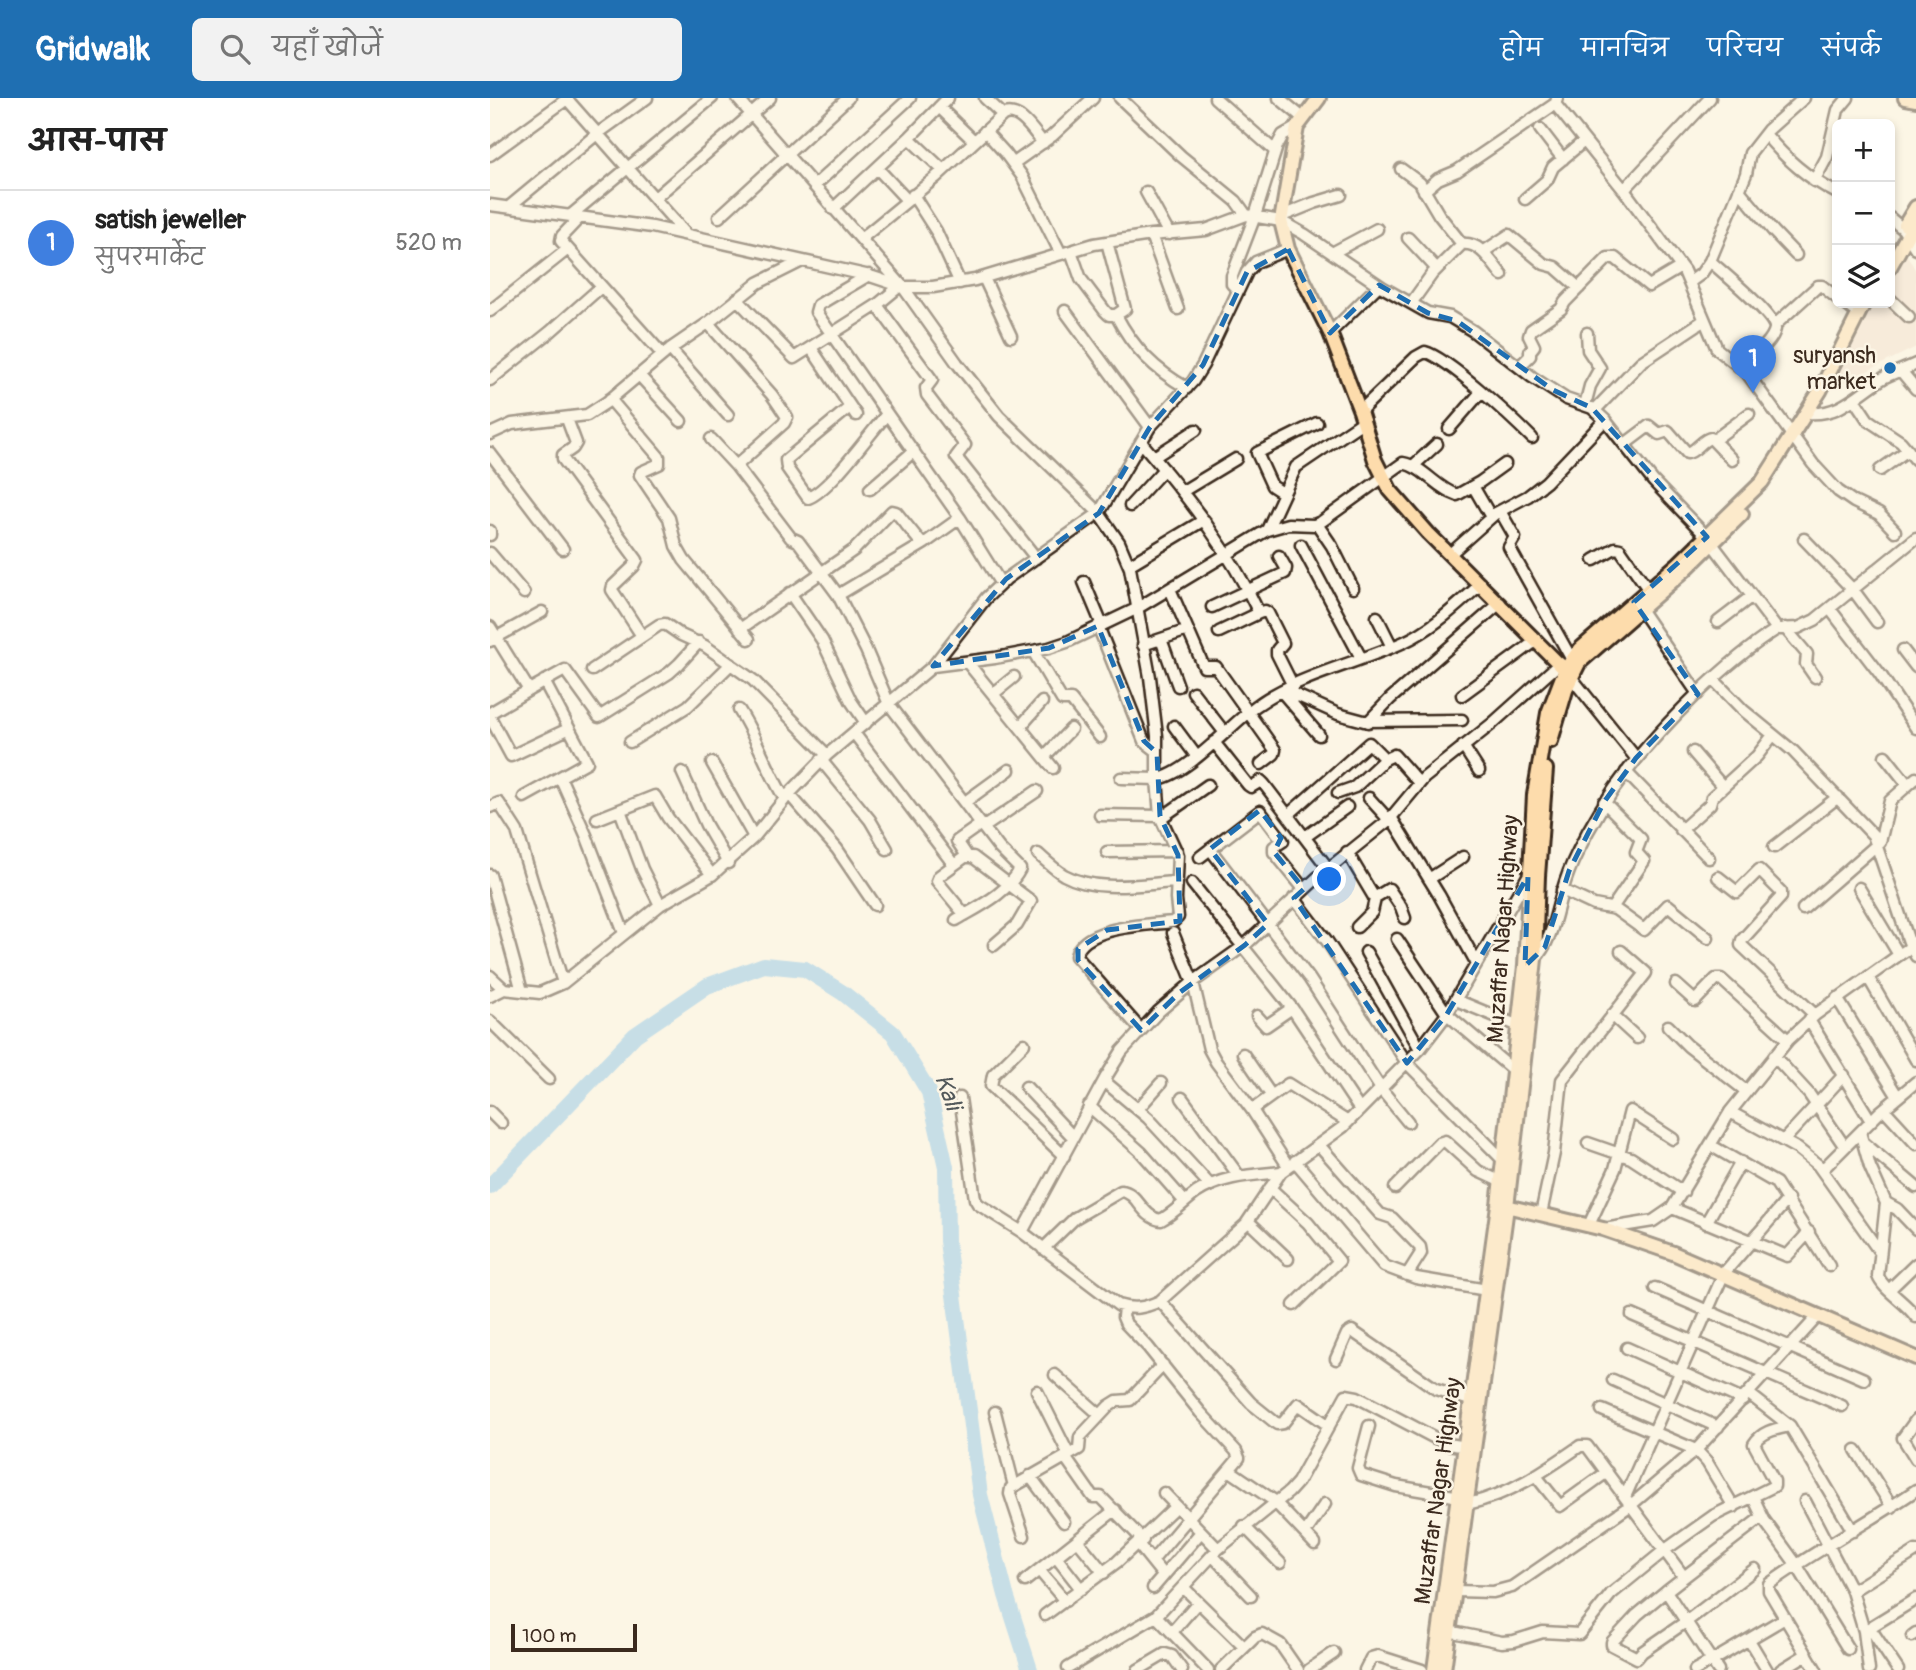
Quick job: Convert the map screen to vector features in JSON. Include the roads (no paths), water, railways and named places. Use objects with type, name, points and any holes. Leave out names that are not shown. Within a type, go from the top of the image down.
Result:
[{"type":"main road","points":[[1319,98],[1300,123],[1282,219],[1288,248],[1330,333],[1382,477],[1399,502],[1567,667]]},
{"type":"main road","points":[[1905,98],[1916,100]]},
{"type":"main road","points":[[1895,255],[1916,207]]},
{"type":"main road","points":[[1895,246],[1916,220]]},
{"type":"main road","name":"Muzaffar Nagar Highway","points":[[1811,414],[1861,308]]},
{"type":"main road","name":"Muzaffar Nagar Highway","points":[[1444,1670],[1445,1630],[1503,1206],[1530,963],[1546,768],[1567,667],[1586,655],[1640,609],[1710,541],[1762,482],[1811,414],[1868,308]]},
{"type":"main road","name":"Muzaffar Nagar Highway","points":[[1505,1184],[1503,1160],[1519,1026],[1530,963],[1528,876],[1534,795],[1548,713],[1567,667],[1648,589],[1710,541]]},
{"type":"main road","points":[[1503,1206],[1603,1229],[1724,1273],[1916,1358]]},
{"type":"main road","name":"Muzaffar Nagar Highway","points":[[1434,1670],[1455,1591],[1466,1447],[1487,1290],[1503,1206]]},
{"type":"street","points":[[510,206],[597,134],[647,98]]},
{"type":"street","points":[[712,98],[628,167],[576,216],[561,238],[601,287],[728,415]]},
{"type":"street","points":[[737,98],[833,209],[862,238],[999,415],[1099,513],[1119,542],[1129,565],[1150,677],[1161,817],[1177,851],[1179,913],[1176,921],[1107,930],[1097,934],[1076,952],[1078,960],[1141,1030]]},
{"type":"street","points":[[655,198],[770,98]]},
{"type":"street","points":[[719,217],[848,98]]},
{"type":"street","points":[[814,186],[911,98]]},
{"type":"street","points":[[833,209],[909,138],[947,98]]},
{"type":"street","points":[[985,98],[1003,115]]},
{"type":"street","points":[[1014,163],[1043,143],[1093,98]]},
{"type":"street","points":[[1120,98],[1181,156],[1251,215]]},
{"type":"street","points":[[1215,98],[1275,151]]},
{"type":"street","points":[[1238,290],[1232,284],[1232,276],[1251,215],[1283,135],[1300,123],[1279,98]]},
{"type":"street","points":[[1624,190],[1710,98]]},
{"type":"street","points":[[1783,98],[1794,107]]},
{"type":"street","points":[[1690,282],[1701,274],[1710,261],[1746,174],[1749,153],[1765,134],[1804,98]]},
{"type":"street","points":[[1814,181],[1827,157],[1838,110],[1849,98]]},
{"type":"street","points":[[490,155],[567,99],[687,235]]},
{"type":"street","points":[[1424,191],[1438,179],[1457,171],[1512,136],[1556,101],[1681,267],[1690,282],[1703,321],[1717,349],[1741,367],[1813,464],[1838,491],[1880,514],[1895,531]]},
{"type":"street","points":[[939,107],[974,141]]},
{"type":"street","points":[[862,238],[1003,115],[1016,114],[1043,143]]},
{"type":"street","points":[[1540,129],[1563,159]]},
{"type":"street","points":[[985,131],[1014,163],[1086,287],[1108,314],[1116,315],[1125,309],[1107,242]]},
{"type":"street","points":[[1765,134],[1790,162],[1814,181],[1832,190]]},
{"type":"street","points":[[909,138],[943,170]]},
{"type":"street","points":[[1525,199],[1547,180],[1551,170],[1584,141]]},
{"type":"street","points":[[877,168],[910,197],[936,231],[960,283]]},
{"type":"street","points":[[1401,169],[1415,179],[1462,244]]},
{"type":"street","points":[[1739,190],[1796,255]]},
{"type":"street","points":[[1146,192],[1169,234]]},
{"type":"street","points":[[1282,219],[1306,206],[1342,195]]},
{"type":"street","points":[[490,205],[687,235],[869,275],[901,286],[933,287],[984,278],[1107,242],[1151,234],[1206,230],[1251,215],[1282,219],[1379,285],[1428,313],[1457,321],[1566,399],[1590,407],[1605,419],[1653,481],[1710,541],[1781,629],[1807,654],[1806,664],[1815,677]]},
{"type":"street","points":[[1895,223],[1916,248]]},
{"type":"street","points":[[1332,253],[1377,229]]},
{"type":"street","points":[[1151,234],[1178,309]]},
{"type":"street","points":[[1483,252],[1509,235],[1544,264],[1555,267],[1580,288]]},
{"type":"street","points":[[1408,238],[1437,270]]},
{"type":"street","points":[[1462,244],[1476,245],[1502,275]]},
{"type":"street","points":[[1412,302],[1462,244]]},
{"type":"street","points":[[490,996],[504,989],[546,992],[563,983],[660,905],[728,863],[754,838],[787,796],[824,758],[933,666],[986,598],[1035,558],[1099,513],[1150,427],[1187,388],[1203,365],[1247,272],[1256,262],[1288,248]]},
{"type":"street","points":[[490,311],[568,249]]},
{"type":"street","points":[[1519,367],[1530,356],[1534,346],[1529,335],[1531,330],[1561,309],[1604,261],[1612,257],[1649,286],[1681,267]]},
{"type":"street","points":[[490,434],[512,424],[583,417],[610,399],[666,352],[758,283],[803,261]]},
{"type":"street","points":[[1710,261],[1766,313],[1775,325]]},
{"type":"street","points":[[869,275],[816,307],[816,312],[960,518],[1001,584]]},
{"type":"street","points":[[984,278],[1011,336]]},
{"type":"street","points":[[1330,333],[1379,285]]},
{"type":"street","points":[[737,299],[791,357],[796,358],[901,286]]},
{"type":"street","points":[[1741,367],[1766,343],[1775,325],[1818,286],[1832,294]]},
{"type":"street","points":[[490,379],[550,332],[601,287]]},
{"type":"street","points":[[1895,304],[1909,317]]},
{"type":"street","points":[[877,305],[932,380],[926,388],[927,395],[965,445],[956,457],[1035,558]]},
{"type":"street","points":[[1065,311],[1150,427]]},
{"type":"street","points":[[1116,315],[1130,339],[1156,369],[1187,388]]},
{"type":"street","points":[[1590,407],[1641,362],[1703,321]]},
{"type":"street","points":[[708,323],[788,417],[736,466]]},
{"type":"street","points":[[1587,333],[1588,350],[1600,368],[1590,386],[1590,407]]},
{"type":"street","points":[[811,348],[853,411],[785,462],[808,498],[820,490],[840,469],[887,414]]},
{"type":"street","points":[[1267,530],[1296,467],[1362,416],[1416,357],[1425,352],[1436,357],[1481,392],[1532,438]]},
{"type":"street","points":[[1811,414],[1829,413],[1882,379],[1916,364]]},
{"type":"street","points":[[1901,370],[1916,388]]},
{"type":"street","points":[[639,375],[681,421]]},
{"type":"street","points":[[1449,429],[1481,392]]},
{"type":"street","points":[[610,399],[659,457],[659,464],[640,475],[669,518],[676,546],[702,584],[749,639]]},
{"type":"street","points":[[1854,399],[1868,420],[1892,435],[1916,460]]},
{"type":"street","points":[[1714,440],[1749,414]]},
{"type":"street","points":[[567,419],[576,444],[563,455],[563,459],[637,560],[635,566],[612,590],[642,636]]},
{"type":"street","points":[[1450,554],[1495,514],[1528,496],[1546,482],[1605,419]]},
{"type":"street","points":[[1283,494],[1272,486],[1257,453],[1317,423]]},
{"type":"street","points":[[1625,444],[1649,426],[1659,434],[1668,431],[1687,453],[1707,439],[1714,440],[1732,460]]},
{"type":"street","points":[[1154,457],[1196,430]]},
{"type":"street","points":[[711,439],[736,466],[791,538],[797,540],[838,595],[889,704],[999,848],[1020,870],[1010,884],[960,918],[937,881],[939,876],[967,856],[973,857],[1010,884],[1028,897],[1030,904],[1017,925],[994,945]]},
{"type":"street","points":[[1141,442],[1183,491],[1229,554],[1259,612]]},
{"type":"street","points":[[1413,466],[1437,444]]},
{"type":"street","points":[[1880,470],[1908,450]]},
{"type":"street","points":[[870,489],[914,451]]},
{"type":"street","points":[[490,453],[564,549]]},
{"type":"street","points":[[1183,491],[1236,459]]},
{"type":"street","points":[[933,666],[1033,651],[1067,642],[1136,609],[1267,530],[1288,524],[1317,524],[1403,463],[1413,466],[1455,495],[1505,464]]},
{"type":"street","points":[[1130,506],[1164,470]]},
{"type":"street","points":[[1473,486],[1515,537],[1509,547],[1567,667],[1636,758]]},
{"type":"street","points":[[740,629],[854,550],[892,511],[896,512],[922,544]]},
{"type":"street","points":[[838,595],[960,518]]},
{"type":"street","points":[[1129,565],[1204,520]]},
{"type":"street","points":[[1317,524],[1332,546],[1353,588]]},
{"type":"street","points":[[1530,963],[1549,939],[1562,890],[1578,850],[1604,802],[1636,758],[1713,679],[1759,640],[1781,629],[1806,626],[1854,591],[1916,538]]},
{"type":"street","points":[[1804,539],[1854,591],[1877,622]]},
{"type":"street","points":[[1301,545],[1361,658]]},
{"type":"street","points":[[1594,560],[1615,548],[1620,549],[1648,589]]},
{"type":"street","points":[[490,553],[524,593]]},
{"type":"street","points":[[1212,607],[1286,572],[1279,556]]},
{"type":"street","points":[[1084,582],[1144,741],[1157,751]]},
{"type":"street","points":[[1121,778],[1166,777],[1197,757],[1247,713],[1286,689],[1419,634],[1481,584]]},
{"type":"street","points":[[1170,589],[1204,667],[1216,667],[1275,751],[1261,764]]},
{"type":"street","points":[[790,593],[822,640],[851,701],[866,723]]},
{"type":"street","points":[[1718,622],[1752,596]]},
{"type":"street","points":[[1368,722],[1390,699],[1500,603]]},
{"type":"street","points":[[1640,609],[1698,694]]},
{"type":"street","points":[[1830,609],[1912,714],[1916,728]]},
{"type":"street","points":[[494,639],[542,612]]},
{"type":"street","points":[[1219,632],[1259,612],[1266,612],[1283,643],[1277,652],[1286,689],[1318,735]]},
{"type":"street","points":[[1377,617],[1392,647]]},
{"type":"street","points":[[592,670],[664,624],[699,642],[769,694],[824,758],[870,820],[887,849]]},
{"type":"street","points":[[490,627],[494,639],[529,690]]},
{"type":"street","points":[[1143,645],[1188,630]]},
{"type":"street","points":[[1161,639],[1178,686]]},
{"type":"street","points":[[1462,695],[1537,640]]},
{"type":"street","points":[[568,729],[512,756],[490,715],[565,670],[590,707],[601,717],[680,664],[699,642]]},
{"type":"street","points":[[1903,650],[1916,667]]},
{"type":"street","points":[[1033,651],[1062,700],[1071,700],[1100,737]]},
{"type":"street","points":[[967,662],[1053,768]]},
{"type":"street","points":[[630,742],[688,706],[731,664]]},
{"type":"street","points":[[1022,1232],[1104,1080],[1122,1051],[1141,1030],[1193,982],[1243,946],[1328,868],[1390,818],[1419,783],[1567,667]]},
{"type":"street","points":[[993,694],[1014,677]]},
{"type":"street","points":[[1603,1229],[1653,1221],[1672,1208],[1730,1112],[1788,1040],[1837,998],[1899,955],[1914,949],[1894,901],[1878,844],[1869,829],[1793,751],[1743,710],[1713,679]]},
{"type":"street","points":[[524,797],[561,779],[587,762],[544,681]]},
{"type":"street","points":[[1286,689],[1338,714],[1368,722],[1462,720]]},
{"type":"street","points":[[1194,692],[1225,733]]},
{"type":"street","points":[[1020,727],[1042,702]]},
{"type":"street","points":[[738,710],[754,735],[765,763],[787,796],[837,849],[875,905]]},
{"type":"street","points":[[1174,726],[1197,757]]},
{"type":"street","points":[[1044,757],[1071,729]]},
{"type":"street","points":[[854,733],[954,865]]},
{"type":"street","points":[[1681,830],[1710,804],[1712,797],[1723,786],[1757,756],[1773,735]]},
{"type":"street","points":[[1214,742],[1248,785],[1251,787],[1263,782],[1328,868]]},
{"type":"street","points":[[1288,815],[1369,744],[1385,759]]},
{"type":"street","points":[[1463,746],[1479,771]]},
{"type":"street","points":[[1693,751],[1723,786]]},
{"type":"street","points":[[1338,793],[1355,787],[1385,759],[1394,755],[1419,783]]},
{"type":"street","points":[[1803,909],[1883,838],[1890,801],[1912,781],[1885,756]]},
{"type":"street","points":[[712,763],[754,838]]},
{"type":"street","points":[[965,802],[1009,770]]},
{"type":"street","points":[[682,772],[706,825],[728,863]]},
{"type":"street","points":[[1626,772],[1709,858]]},
{"type":"street","points":[[561,779],[624,933]]},
{"type":"street","points":[[1100,815],[1161,817],[1208,785]]},
{"type":"street","points":[[967,856],[957,841],[1037,791]]},
{"type":"street","points":[[597,819],[655,796],[668,818],[712,875]]},
{"type":"street","points":[[1774,848],[1838,797]]},
{"type":"street","points":[[1369,798],[1390,818],[1429,878],[1476,962]]},
{"type":"street","points":[[1604,802],[1642,840],[1636,852],[1644,861],[1612,908]]},
{"type":"street","points":[[490,807],[499,803],[515,826],[528,861],[563,983]]},
{"type":"street","points":[[1305,837],[1347,807]]},
{"type":"street","points":[[620,810],[642,869],[660,905]]},
{"type":"street","points":[[1200,856],[1261,812],[1283,841],[1274,848],[1274,852],[1304,889]]},
{"type":"street","points":[[1210,849],[1309,978],[1381,1089],[1408,1122]]},
{"type":"street","points":[[1107,852],[1177,851]]},
{"type":"street","points":[[1347,852],[1374,898],[1372,912],[1357,927]]},
{"type":"street","points":[[1038,854],[1062,874],[1093,884],[1114,886],[1177,882]]},
{"type":"street","points":[[1429,878],[1463,857]]},
{"type":"street","points":[[1718,877],[1737,891],[1759,870],[1781,892],[1781,897],[1742,940],[1741,945],[1812,1017],[1871,1121]]},
{"type":"street","points":[[490,875],[522,991]]},
{"type":"street","points":[[960,1098],[975,1199],[978,1204],[1022,1232],[1105,1297],[1124,1307],[1143,1308],[1160,1301],[1232,1239],[1288,1166],[1348,1122],[1420,1049],[1447,1014],[1528,876]]},
{"type":"street","points":[[1192,883],[1292,1008],[1360,1110]]},
{"type":"street","points":[[1859,888],[1899,955]]},
{"type":"street","points":[[1374,898],[1389,890],[1405,918]]},
{"type":"street","points":[[1562,890],[1594,905],[1612,908],[1645,929],[1670,905],[1708,938]]},
{"type":"street","points":[[1294,898],[1327,941],[1407,1063],[1503,1160]]},
{"type":"street","points":[[1173,933],[1193,982],[1209,1049],[1288,1166],[1384,1266],[1407,1275],[1487,1290]]},
{"type":"street","points":[[1397,939],[1447,1014],[1514,1071]]},
{"type":"street","points":[[1541,1214],[1554,1153],[1562,1080],[1646,973],[1621,951]]},
{"type":"street","points":[[1366,952],[1420,1049]]},
{"type":"street","points":[[490,976],[504,989]]},
{"type":"street","points":[[1868,977],[1916,1060]]},
{"type":"street","points":[[1676,984],[1695,1000],[1716,979],[1721,979],[1788,1040]]},
{"type":"street","points":[[1837,998],[1898,1097]]},
{"type":"street","points":[[1455,1000],[1519,1026]]},
{"type":"street","points":[[1257,1016],[1265,1026],[1292,1008]]},
{"type":"street","points":[[1612,1015],[1637,1038]]},
{"type":"street","points":[[490,1021],[549,1080]]},
{"type":"street","points":[[1668,1026],[1688,1046],[1746,1091]]},
{"type":"street","points":[[1024,1044],[993,1075],[991,1086],[1064,1156]]},
{"type":"street","points":[[1243,1054],[1271,1095]]},
{"type":"street","points":[[1774,1056],[1816,1105],[1845,1147]]},
{"type":"street","points":[[1783,1141],[1844,1075]]},
{"type":"street","points":[[1104,1080],[1138,1109],[1210,1185]]},
{"type":"street","points":[[1822,1170],[1871,1121],[1916,1082]]},
{"type":"street","points":[[1138,1109],[1161,1083]]},
{"type":"street","points":[[1252,1110],[1285,1084],[1291,1084],[1348,1122]]},
{"type":"street","points":[[1027,1087],[1073,1137]]},
{"type":"street","points":[[1182,1098],[1239,1176]]},
{"type":"street","points":[[1089,1106],[1134,1145],[1185,1202]]},
{"type":"street","points":[[1884,1109],[1916,1144]]},
{"type":"street","points":[[1589,1225],[1610,1183],[1630,1111],[1673,1139]]},
{"type":"street","points":[[490,1112],[501,1124]]},
{"type":"street","points":[[1730,1112],[1810,1157],[1879,1251]]},
{"type":"street","points":[[1860,1132],[1870,1167],[1886,1203],[1878,1276],[1883,1285],[1903,1301],[1916,1317]]},
{"type":"street","points":[[1395,1188],[1439,1143],[1445,1141],[1478,1171],[1505,1184]]},
{"type":"street","points":[[1588,1143],[1619,1153],[1683,1192]]},
{"type":"street","points":[[1863,1143],[1916,1187]]},
{"type":"street","points":[[1319,1145],[1380,1214],[1391,1218],[1420,1247],[1421,1253],[1407,1275]]},
{"type":"street","points":[[1710,1145],[1773,1180],[1788,1199],[1829,1266]]},
{"type":"street","points":[[1706,1223],[1741,1162]]},
{"type":"street","points":[[1043,1249],[1075,1218],[1121,1191],[1129,1192],[1144,1211],[1156,1220],[1166,1217],[1210,1185],[1288,1166]]},
{"type":"street","points":[[1269,1188],[1308,1223],[1339,1261],[1294,1305]]},
{"type":"street","points":[[1628,1501],[1654,1432],[1724,1273],[1788,1199]]},
{"type":"street","points":[[1886,1203],[1897,1209],[1916,1229]]},
{"type":"street","points":[[1672,1208],[1787,1256],[1809,1232]]},
{"type":"street","points":[[1248,1221],[1288,1259]]},
{"type":"street","points":[[1889,1290],[1916,1264]]},
{"type":"street","points":[[1655,1288],[1864,1379]]},
{"type":"street","points":[[1160,1301],[1229,1380],[1271,1419],[1281,1424],[1298,1404],[1328,1425]]},
{"type":"street","points":[[1124,1307],[1124,1321],[1238,1454],[1237,1461],[1186,1517],[1152,1561]]},
{"type":"street","points":[[1632,1315],[1842,1406]]},
{"type":"street","points":[[1455,1591],[1493,1592],[1512,1587],[1696,1450],[1819,1315]]},
{"type":"street","points":[[1336,1359],[1347,1334],[1352,1331],[1436,1389],[1472,1401]]},
{"type":"street","points":[[1627,1348],[1746,1397],[1790,1426],[1853,1531]]},
{"type":"street","points":[[1024,1536],[1010,1494],[1014,1486],[1079,1449],[1080,1437],[1100,1415],[1114,1402],[1130,1401],[1163,1365]]},
{"type":"street","points":[[1055,1375],[1100,1415]]},
{"type":"street","points":[[1614,1380],[1718,1427]]},
{"type":"street","points":[[1037,1391],[1067,1456],[1093,1497],[1101,1497],[1115,1510],[1163,1576]]},
{"type":"street","points":[[1068,1668],[1156,1616],[1215,1552],[1289,1492],[1298,1482],[1342,1398],[1349,1394],[1448,1444],[1466,1447]]},
{"type":"street","points":[[1602,1410],[1696,1450],[1707,1462],[1734,1507]]},
{"type":"street","points":[[995,1412],[1014,1486]]},
{"type":"street","points":[[1916,1420],[1903,1438],[1916,1459]]},
{"type":"street","points":[[1369,1426],[1357,1468],[1361,1475],[1396,1486],[1464,1500],[1507,1492],[1584,1445],[1591,1450],[1684,1577]]},
{"type":"street","points":[[1445,1630],[1502,1642],[1543,1632],[1579,1633],[1611,1594],[1665,1550],[1698,1526],[1772,1488],[1775,1483],[1755,1442],[1771,1430],[1790,1426]]},
{"type":"street","points":[[1856,1450],[1892,1507]]},
{"type":"street","points":[[1229,1470],[1276,1502],[1315,1545]]},
{"type":"street","points":[[1536,1476],[1560,1506],[1606,1472]]},
{"type":"street","points":[[1030,1476],[1064,1522]]},
{"type":"street","points":[[1816,1670],[1768,1586],[1796,1564],[1916,1490]]},
{"type":"street","points":[[1164,1493],[1201,1532],[1251,1596]]},
{"type":"street","points":[[1753,1497],[1762,1517],[1796,1564],[1848,1649]]},
{"type":"street","points":[[1805,1501],[1826,1546],[1852,1591],[1867,1629],[1898,1670]]},
{"type":"street","points":[[1305,1533],[1325,1504]]},
{"type":"street","points":[[1045,1615],[1104,1573],[1176,1506]]},
{"type":"street","points":[[1025,1581],[1115,1510]]},
{"type":"street","points":[[1755,1569],[1637,1658],[1612,1645],[1637,1615],[1762,1517]]},
{"type":"street","points":[[1244,1526],[1280,1563]]},
{"type":"street","points":[[1153,1588],[1201,1532]]},
{"type":"street","points":[[1077,1540],[1104,1573]]},
{"type":"street","points":[[1852,1591],[1916,1551]]},
{"type":"street","points":[[1056,1557],[1081,1589]]},
{"type":"street","points":[[1039,1570],[1065,1601]]},
{"type":"street","points":[[1184,1588],[1244,1647]]},
{"type":"street","points":[[1666,1591],[1715,1666]]},
{"type":"street","points":[[1867,1629],[1916,1599]]},
{"type":"street","points":[[1172,1632],[1198,1602]]},
{"type":"street","points":[[1156,1616],[1208,1670]]},
{"type":"street","points":[[1695,1670],[1715,1666],[1749,1640],[1785,1618]]},
{"type":"street","points":[[1867,1629],[1869,1670]]},
{"type":"street","points":[[1221,1670],[1258,1634],[1270,1637],[1287,1653],[1298,1670]]},
{"type":"street","points":[[1749,1640],[1768,1670]]},
{"type":"street","points":[[1309,1670],[1334,1653]]},
{"type":"street","points":[[1138,1670],[1160,1656],[1169,1654],[1182,1670]]},
{"type":"street","points":[[1781,1670],[1807,1654]]},
{"type":"street","points":[[1365,1670],[1371,1658],[1378,1656],[1422,1670]]},
{"type":"waterway","name":"Kali","points":[[490,1186],[635,1035],[707,986],[764,965],[805,969],[843,993],[893,1033],[929,1092],[946,1167],[947,1241],[980,1495],[1006,1595],[1030,1670]]},
{"type":"place","name":"suryansh market","points":[[1890,368]]},
{"type":"place","name":"satish jeweller","points":[[1753,393]]}]
